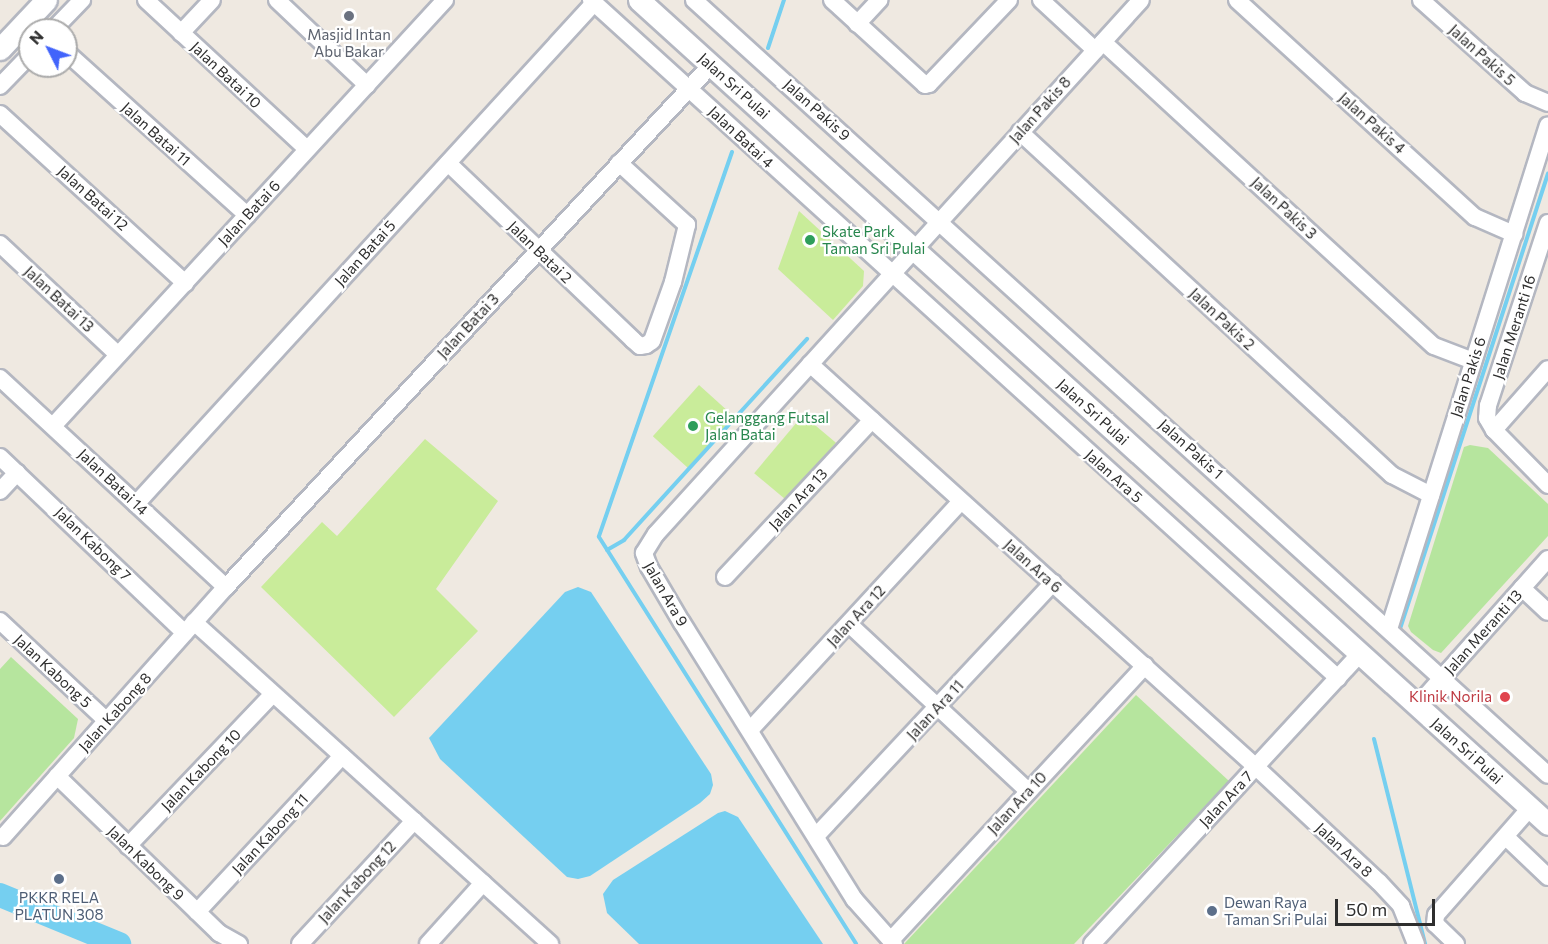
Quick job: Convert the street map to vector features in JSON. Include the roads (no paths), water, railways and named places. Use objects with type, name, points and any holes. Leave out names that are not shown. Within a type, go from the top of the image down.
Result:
[{"type":"street","points":[[0,49],[46,0]]},
{"type":"street","points":[[65,18],[82,0]]},
{"type":"street","name":"Jalan Batai 10","points":[[146,0],[307,149]]},
{"type":"street","points":[[181,33],[213,0]]},
{"type":"street","points":[[277,0],[367,85]]},
{"type":"street","name":"Jalan Batai 6","points":[[53,426],[445,0]]},
{"type":"street","name":"Jalan Sri Pulai","points":[[639,0],[1548,824]]},
{"type":"street","name":"Jalan Pakis 9","points":[[694,0],[939,221]]},
{"type":"street","points":[[832,0],[925,85],[929,84],[1009,0]]},
{"type":"street","points":[[857,24],[879,0]]},
{"type":"street","name":"Jalan Pakis 3","points":[[1041,0],[1099,46],[1434,346],[1473,361]]},
{"type":"street","name":"Jalan Pakis 8","points":[[913,249],[1141,0]]},
{"type":"street","name":"Jalan Pakis 4","points":[[1238,0],[1475,217],[1514,234]]},
{"type":"street","name":"Jalan Pakis 5","points":[[1421,0],[1525,93],[1548,103]]},
{"type":"street","name":"Jalan Batai 4","points":[[593,1],[891,274]]},
{"type":"street","name":"Jalan Batai 5","points":[[136,504],[593,1]]},
{"type":"street","name":"Jalan Batai 11","points":[[78,63],[247,215]]},
{"type":"street","name":"Jalan Batai 3","points":[[226,587],[711,65]]},
{"type":"street","points":[[0,86],[18,67]]},
{"type":"street","name":"Jalan Batai 12","points":[[0,114],[185,283]]},
{"type":"street","name":"Jalan Pakis 6","points":[[1389,629],[1548,125]]},
{"type":"street","name":"Jalan Pakis 2","points":[[1020,132],[1392,475],[1431,495]]},
{"type":"street","name":"Jalan Batai 2","points":[[448,163],[640,346],[652,341],[673,282],[687,225],[619,163]]},
{"type":"street","name":"Jalan Pakis 1","points":[[939,221],[1548,775]]},
{"type":"street","name":"Jalan Meranti 16","points":[[1494,430],[1487,418],[1488,405],[1548,224]]},
{"type":"street","name":"Jalan Batai 13","points":[[0,244],[118,355]]},
{"type":"street","name":"Jalan Ara 9","points":[[892,942],[854,899],[654,576],[644,559],[644,553],[664,525],[913,249]]},
{"type":"street","name":"Jalan Ara 5","points":[[891,274],[1338,678]]},
{"type":"street","name":"Jalan Ara 6","points":[[810,364],[1256,767]]},
{"type":"street","points":[[1548,369],[1494,430],[1548,485]]},
{"type":"street","name":"Jalan Batai 14","points":[[0,378],[226,587]]},
{"type":"street","name":"Jalan Ara 13","points":[[725,578],[872,420]]},
{"type":"street","name":"Jalan Kabong 7","points":[[0,457],[190,628],[273,694],[550,944]]},
{"type":"street","points":[[0,491],[17,473]]},
{"type":"street","name":"Jalan Ara 12","points":[[750,730],[961,501]]},
{"type":"street","name":"Jalan Meranti 13","points":[[1417,706],[1548,559]]},
{"type":"street","name":"Jalan Ara 11","points":[[816,836],[1053,583]]},
{"type":"street","name":"Jalan Kabong 8","points":[[3,837],[226,587]]},
{"type":"street","points":[[1522,588],[1548,612]]},
{"type":"street","name":"Jalan Kabong 5","points":[[0,621],[107,721]]},
{"type":"street","points":[[849,624],[1028,791]]},
{"type":"street","name":"Jalan Ara 7","points":[[1092,944],[1360,654]]},
{"type":"street","name":"Jalan Ara 10","points":[[892,942],[1144,666]]},
{"type":"street","name":"Jalan Kabong 10","points":[[128,846],[273,694]]},
{"type":"street","name":"Jalan Kabong 11","points":[[197,912],[342,756]]},
{"type":"street","name":"Jalan Ara 8","points":[[1256,767],[1379,882],[1401,906],[1416,944]]},
{"type":"street","name":"Jalan Kabong 9","points":[[57,776],[219,933],[239,944]]},
{"type":"street","points":[[1456,944],[1434,920],[1530,808]]},
{"type":"street","name":"Jalan Kabong 12","points":[[300,944],[414,820]]},
{"type":"street","points":[[1506,837],[1548,877]]},
{"type":"street","points":[[428,944],[483,883]]},
{"type":"water","points":[[578,587],[591,592],[711,774],[713,785],[710,794],[700,803],[590,876],[578,879],[567,877],[440,759],[429,738],[565,592]]},
{"type":"water","points":[[725,811],[738,817],[823,944],[639,944],[607,913],[603,894],[613,880],[718,813]]},
{"type":"waterway","points":[[768,48],[784,0]]},
{"type":"waterway","points":[[732,152],[599,537],[856,944]]},
{"type":"waterway","points":[[1400,629],[1548,173]]},
{"type":"waterway","points":[[607,550],[624,540],[807,339]]},
{"type":"waterway","points":[[1374,739],[1425,944]]},
{"type":"waterway","points":[[0,895],[119,944]]},
{"type":"place","name":"Masjid Intan Abu Bakar","points":[[349,16]]},
{"type":"place","name":"Skate Park Taman Sri Pulai","points":[[810,240]]},
{"type":"place","name":"Gelanggang Futsal Jalan Batai","points":[[693,426]]},
{"type":"place","name":"Klinik Norila","points":[[1505,697]]},
{"type":"place","name":"PKKR RELA PLATUN 308","points":[[59,879]]},
{"type":"place","name":"Dewan Raya Taman Sri Pulai","points":[[1212,911]]}]
